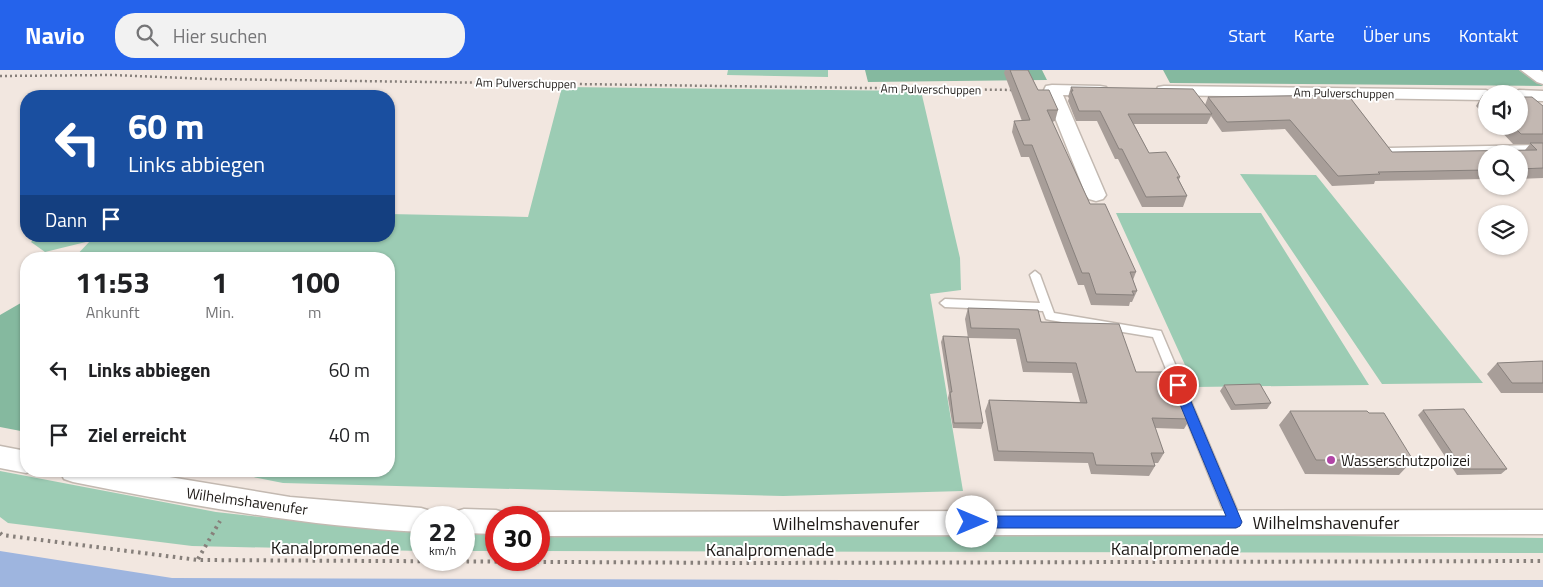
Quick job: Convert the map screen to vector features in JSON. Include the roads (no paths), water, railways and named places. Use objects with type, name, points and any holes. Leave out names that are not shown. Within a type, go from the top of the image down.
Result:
[{"type":"street","points":[[1529,70],[1543,79]]},
{"type":"street","points":[[1096,195],[1052,90],[1120,91]]},
{"type":"street","name":"Am Pulverschuppen","points":[[1150,91],[1478,95]]},
{"type":"street","points":[[1528,95],[1543,96]]},
{"type":"street","points":[[0,457],[20,461]]},
{"type":"street","name":"Wilhelmshavenufer","points":[[104,477],[231,502],[410,520]]},
{"type":"street","name":"Wilhelmshavenufer","points":[[550,524],[1543,522]]},
{"type":"lane","points":[[1390,152],[1543,148]]},
{"type":"lane","points":[[1035,275],[1050,316],[1157,334],[1236,522]]},
{"type":"lane","points":[[945,303],[1047,307]]},
{"type":"water","points":[[0,551],[172,578],[1162,581],[1543,580],[1543,587],[0,587]]},
{"type":"place","name":"Wasserschutzpolizei","points":[[1331,460]]}]
